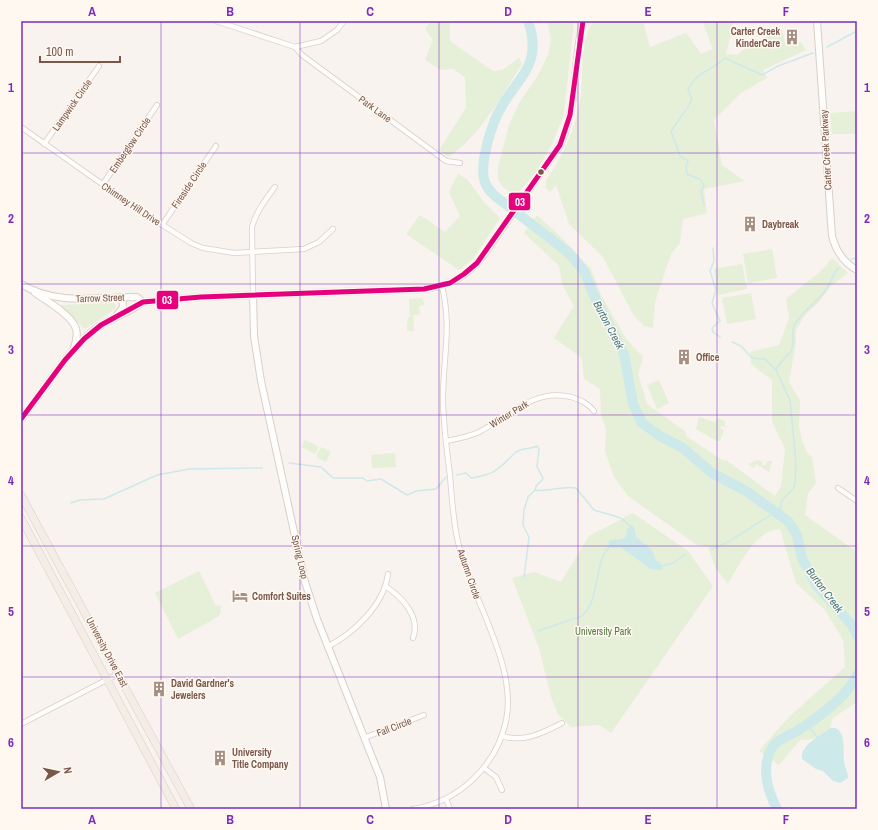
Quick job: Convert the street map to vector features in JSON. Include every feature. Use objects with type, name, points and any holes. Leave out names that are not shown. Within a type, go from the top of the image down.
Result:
[{"type":"main road","name":"Tarrow Street","points":[[21,284],[32,291],[63,298],[137,297],[143,302],[171,298],[399,291],[442,286],[465,275],[483,256],[553,156],[565,133],[573,102],[583,21]]},
{"type":"main road","name":"Carter Creek Parkway","points":[[817,21],[832,236],[841,256],[850,266],[857,270]]},
{"type":"main road","points":[[32,291],[64,314],[76,327],[77,335],[73,349]]},
{"type":"main road","name":"Spring Loop","points":[[253,295],[254,336],[261,381],[300,563],[310,599],[327,647],[380,777],[386,809]]},
{"type":"main road","points":[[116,316],[123,307],[122,297]]},
{"type":"main road","points":[[21,419],[73,349],[96,328],[116,316],[136,308],[143,302]]},
{"type":"main road","name":"University Drive East","points":[[21,495],[70,582],[191,809]]},
{"type":"main road","name":"University Drive East","points":[[21,518],[176,809]]},
{"type":"main road","points":[[52,575],[58,579],[70,582]]},
{"type":"street","points":[[216,21],[295,47],[321,41],[337,30],[344,21]]},
{"type":"street","name":"Park Lane","points":[[295,47],[302,55],[446,160],[460,163]]},
{"type":"street","name":"Lampwick Circle","points":[[44,144],[99,66]]},
{"type":"street","name":"Emberglow Circle","points":[[103,184],[157,105]]},
{"type":"street","name":"Chimney Hill Drive","points":[[21,127],[162,225],[191,243],[203,248],[219,251],[252,252],[304,249],[319,242],[333,229]]},
{"type":"street","name":"Fireside Circle","points":[[162,225],[216,146]]},
{"type":"street","points":[[253,295],[252,252],[254,219],[275,186]]},
{"type":"street","name":"Autumn Circle","points":[[413,809],[446,799],[469,783],[484,768],[492,757],[502,736],[507,711],[507,681],[467,574],[458,541],[446,441],[443,398],[448,328],[442,286]]},
{"type":"street","name":"Winter Park","points":[[446,441],[469,436],[478,432],[519,406],[540,398],[564,396],[589,405],[594,411]]},
{"type":"street","points":[[838,488],[857,501]]},
{"type":"street","points":[[327,647],[345,637],[359,625],[372,608],[385,586],[388,574]]},
{"type":"street","points":[[385,586],[400,597],[408,608],[415,623],[413,638]]},
{"type":"street","points":[[21,724],[118,674]]},
{"type":"street","name":"Fall Circle","points":[[364,738],[424,715]]},
{"type":"street","points":[[502,736],[515,739],[522,738],[543,732],[562,723]]},
{"type":"street","points":[[484,768],[496,777],[502,790]]},
{"type":"street","points":[[446,799],[450,809]]},
{"type":"green space","points":[[431,21],[450,22],[450,41],[493,71],[502,70],[519,58],[522,64],[490,115],[471,138],[448,157],[439,150],[466,108],[465,77],[453,69],[441,70],[425,60],[433,40],[425,29]]},
{"type":"green space","points":[[547,21],[574,21],[564,114],[553,142],[536,172],[515,196],[502,186],[498,180],[498,167],[509,125],[519,103],[537,77],[548,55],[551,39]]},
{"type":"green space","points":[[594,21],[643,21],[650,47],[686,33],[701,54],[713,49],[704,26],[705,21],[734,21],[726,54],[737,55],[747,47],[782,30],[786,46],[801,42],[806,50],[763,70],[767,78],[741,93],[714,120],[722,165],[744,181],[704,189],[707,213],[683,219],[680,243],[671,254],[655,302],[653,328],[644,326],[634,316],[603,257],[569,224],[556,185],[550,192],[545,187],[547,184],[545,182],[557,163],[575,123],[580,101],[586,37],[589,28]]},
{"type":"green space","points":[[857,111],[857,134],[832,134],[830,113]]},
{"type":"green space","points":[[458,174],[467,179],[483,201],[500,218],[473,259],[459,270],[406,234],[420,215],[445,232],[460,216],[449,192]]},
{"type":"green space","points":[[537,215],[561,237],[591,269],[601,295],[627,340],[643,357],[638,374],[647,404],[686,432],[686,436],[724,461],[726,460],[775,496],[781,486],[785,449],[772,421],[772,380],[751,364],[750,352],[779,345],[789,318],[786,299],[822,270],[832,258],[848,273],[831,286],[818,303],[806,314],[796,330],[796,342],[789,382],[800,401],[799,427],[802,441],[807,452],[812,457],[816,484],[808,493],[805,515],[857,552],[857,702],[833,718],[830,728],[826,732],[813,739],[800,740],[779,765],[759,751],[790,716],[845,667],[843,640],[825,610],[796,583],[780,529],[763,535],[756,542],[743,559],[728,584],[716,569],[708,547],[697,545],[628,496],[614,477],[605,451],[606,428],[601,415],[600,389],[584,379],[582,358],[554,338],[574,306],[562,284],[559,266],[524,233]]},
{"type":"green space","points":[[772,249],[777,278],[748,283],[743,254]]},
{"type":"green space","points":[[742,264],[747,289],[718,295],[714,269]]},
{"type":"green space","points":[[751,293],[756,319],[727,324],[722,298]]},
{"type":"green space","points":[[423,298],[424,305],[419,306],[420,314],[413,315],[414,331],[407,331],[408,317],[410,317],[409,299]]},
{"type":"green space","points":[[113,303],[116,305],[115,309],[85,329],[60,305]]},
{"type":"green space","points":[[659,380],[669,403],[657,409],[647,385]]},
{"type":"green space","points":[[699,417],[715,422],[718,418],[725,421],[725,427],[721,426],[720,428],[724,430],[720,441],[717,441],[696,429]]},
{"type":"green space","points":[[305,440],[319,447],[315,454],[301,447]]},
{"type":"green space","points":[[321,447],[331,452],[326,462],[316,457]]},
{"type":"green space","points":[[395,453],[396,467],[372,468],[371,455]]},
{"type":"green space","points":[[758,460],[762,461],[762,465],[766,465],[767,461],[772,461],[768,477],[769,472],[756,464],[754,468],[748,464]]},
{"type":"green space","name":"University Park","points":[[633,513],[688,551],[713,586],[611,733],[599,725],[571,727],[558,714],[551,697],[539,648],[512,578],[534,572],[561,582],[589,536]]},
{"type":"green space","points":[[199,571],[216,606],[221,605],[221,612],[218,617],[178,639],[155,593]]},
{"type":"water","points":[[631,525],[634,527],[636,537],[652,550],[656,561],[660,562],[663,569],[651,569],[620,547],[613,548],[608,544],[610,540],[622,539],[626,537],[627,529]]},
{"type":"water","points":[[830,728],[835,728],[839,731],[843,740],[844,762],[848,778],[840,783],[833,781],[823,771],[816,769],[802,759],[804,749]]},
{"type":"waterway","name":"Burton Creek","points":[[528,21],[531,29],[533,45],[532,54],[524,74],[502,106],[494,122],[485,152],[483,171],[487,186],[495,196],[569,253],[584,271],[596,300],[624,354],[633,404],[642,423],[660,436],[683,448],[712,473],[746,491],[788,521],[797,535],[802,558],[817,586],[852,625],[857,635]]},
{"type":"waterway","points":[[827,47],[857,31]]},
{"type":"waterway","points":[[704,205],[701,191],[704,186],[701,180],[687,174],[686,167],[688,161],[680,156],[671,131],[692,99],[688,90],[691,84],[699,76],[725,58],[762,75],[778,66],[813,53]]},
{"type":"waterway","points":[[713,248],[714,261],[710,271],[716,290],[712,303],[720,321],[712,328],[713,332],[720,337]]},
{"type":"waterway","points":[[851,259],[857,258]]},
{"type":"waterway","points":[[779,514],[782,500],[793,489],[795,483],[796,463],[790,400],[776,370],[779,364],[791,351],[793,345],[793,329],[797,321],[827,288],[839,267]]},
{"type":"waterway","points":[[732,342],[741,346],[752,358],[765,359],[776,370]]},
{"type":"waterway","points":[[457,475],[466,473],[471,478],[486,475],[501,467],[518,451],[537,446],[539,449],[537,467],[543,478],[528,497],[524,510],[523,525],[529,537],[524,578]]},
{"type":"waterway","points":[[289,463],[321,467],[333,478],[363,478],[367,481],[381,479],[407,495],[416,491],[436,489],[446,477]]},
{"type":"waterway","points":[[71,503],[80,500],[104,499],[157,475],[189,469],[262,468]]},
{"type":"waterway","points":[[535,490],[544,491],[565,487],[576,488],[594,510],[621,518],[631,527]]},
{"type":"waterway","points":[[712,549],[737,537],[777,512]]},
{"type":"waterway","points":[[538,631],[582,616],[588,609],[592,600],[602,560],[606,551],[612,545]]},
{"type":"waterway","points":[[662,566],[673,563],[686,554]]},
{"type":"waterway","name":"Burton Creek","points":[[777,809],[770,794],[766,777],[767,760],[774,745],[823,713],[839,699],[857,675]]},
{"type":"waterway","points":[[807,724],[817,737]]},
{"type":"transit line","name":"03","points":[[21,419],[65,360],[84,339],[101,325],[143,302],[201,297],[424,289],[450,283],[464,274],[477,263],[560,145],[570,115],[583,21]]},
{"type":"place","name":"Carter Creek KinderCare","points":[[792,37]]},
{"type":"place","name":"Daybreak","points":[[750,224]]},
{"type":"place","name":"Office","points":[[684,357]]},
{"type":"place","name":"Comfort Suites","points":[[240,596]]},
{"type":"place","name":"David Gardner's Jewelers","points":[[159,689]]},
{"type":"place","name":"University Title Company","points":[[220,758]]}]
